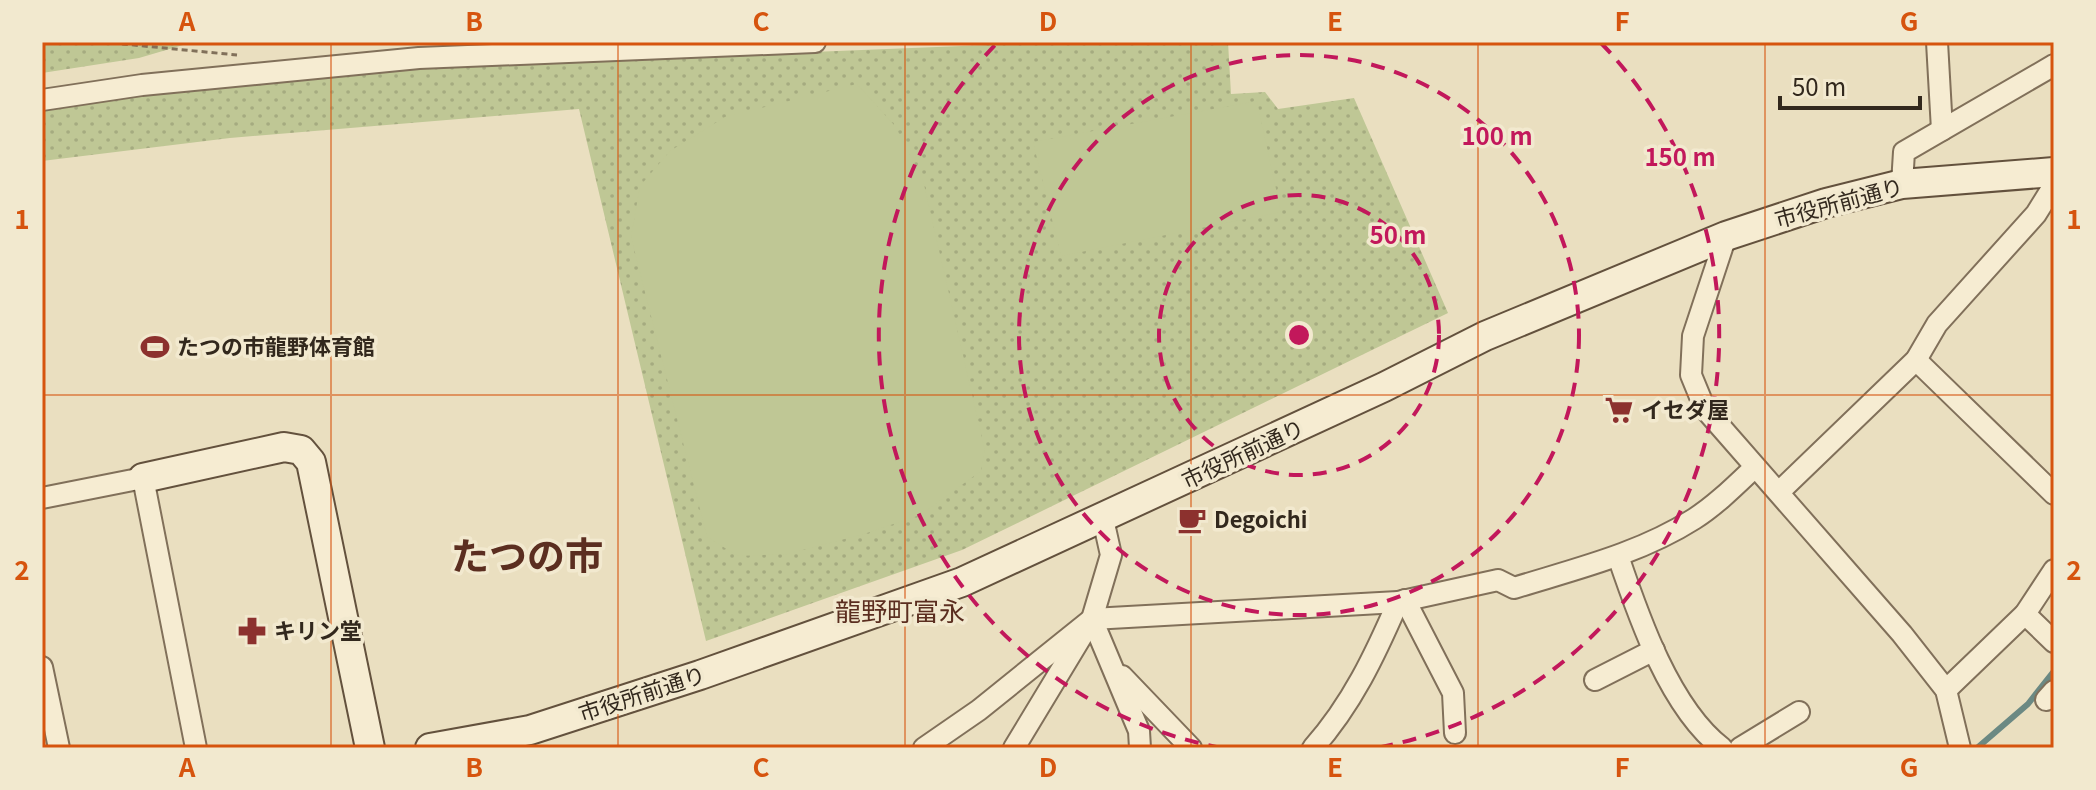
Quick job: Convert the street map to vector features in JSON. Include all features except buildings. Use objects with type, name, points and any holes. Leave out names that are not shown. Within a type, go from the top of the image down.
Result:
[{"type":"street","points":[[42,100],[142,85],[419,58],[815,42]]},
{"type":"street","points":[[1937,42],[1942,130]]},
{"type":"street","points":[[1902,184],[1904,152],[2054,65]]},
{"type":"street","name":"市役所前通り","points":[[430,748],[525,739],[962,582],[1103,519],[1485,336],[1726,236],[1826,203],[1902,184],[2054,172]]},
{"type":"street","points":[[1779,492],[1916,360],[1937,324],[2036,214],[2054,185]]},
{"type":"street","points":[[1726,236],[1693,336],[1691,375],[1705,409],[1946,690],[1955,746]]},
{"type":"street","points":[[1916,360],[2054,494]]},
{"type":"street","points":[[42,498],[284,447],[301,450],[311,462],[370,748]]},
{"type":"street","points":[[924,748],[979,710],[1092,619],[1402,601],[1498,580],[1514,588],[1618,556],[1696,518],[1755,467]]},
{"type":"street","points":[[143,478],[196,748]]},
{"type":"street","points":[[1014,748],[1092,619],[1111,555],[1103,519]]},
{"type":"street","points":[[1618,556],[1654,650],[1703,733],[1722,748]]},
{"type":"street","points":[[1946,690],[2025,614],[2054,570]]},
{"type":"street","points":[[1402,601],[1453,693],[1455,733]]},
{"type":"street","points":[[1313,748],[1367,673],[1402,601]]},
{"type":"street","points":[[2025,614],[2054,642]]},
{"type":"street","points":[[1092,619],[1139,731],[1140,748]]},
{"type":"street","points":[[1595,680],[1654,650]]},
{"type":"street","points":[[42,667],[59,748]]},
{"type":"street","points":[[1114,668],[1191,748]]},
{"type":"street","points":[[1740,748],[1799,712]]},
{"type":"path","points":[[102,42],[239,55]]},
{"type":"green space","points":[[42,42],[206,42],[190,43],[139,58],[42,73]]},
{"type":"green space","points":[[1065,42],[1228,42],[1231,94],[1265,92],[1278,109],[1354,98],[1448,313],[962,550],[706,641],[579,109],[230,138],[42,161],[42,108],[218,85],[437,67]]},
{"type":"green space","points":[[857,84],[895,126],[923,180],[985,451],[981,471],[920,515],[864,534],[787,554],[738,556],[707,537],[631,237],[640,186],[670,151],[725,117]]},
{"type":"green space","points":[[1257,101],[1281,212],[1061,256],[1033,142]]},
{"type":"waterway","points":[[1977,748],[2028,704],[2054,671]]},
{"type":"place","name":"たつの市龍野体育館","points":[[155,347]]},
{"type":"place","name":"イセダ屋","points":[[1619,410]]},
{"type":"place","name":"Degoichi","points":[[1192,520]]},
{"type":"place","name":"キリン堂","points":[[252,631]]},
{"type":"district","name":"たつの市","points":[[527,557]]},
{"type":"district","name":"龍野町富永","points":[[900,612]]}]
